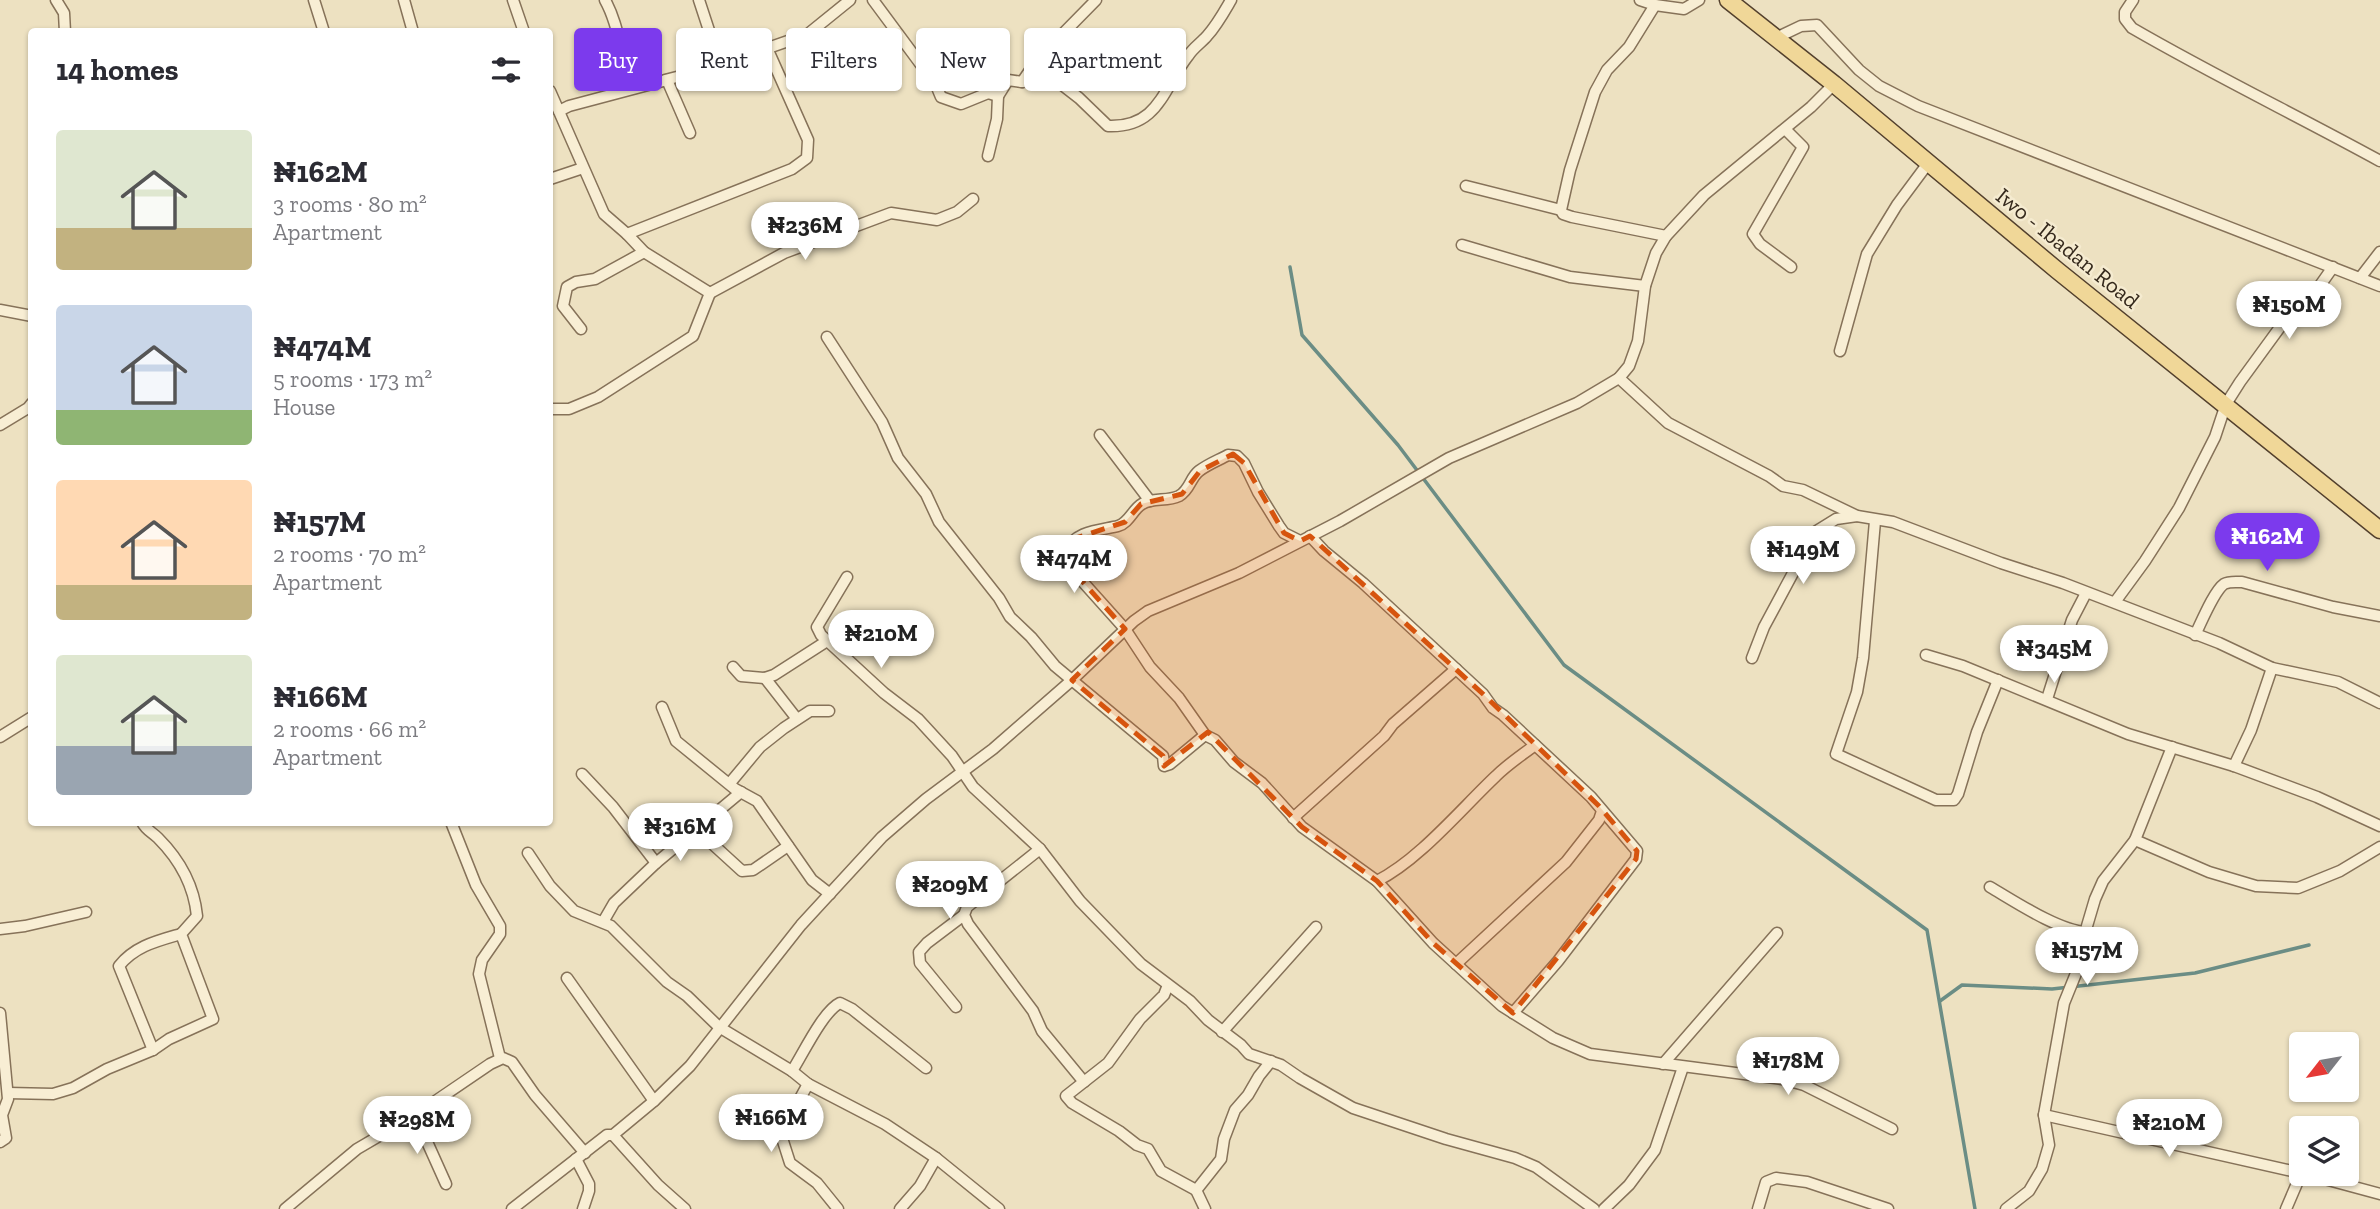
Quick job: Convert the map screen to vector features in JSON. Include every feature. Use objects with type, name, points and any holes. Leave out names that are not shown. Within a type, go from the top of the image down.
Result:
[{"type":"main road","name":"Iwo - Ibadan Road","points":[[1729,0],[1929,162],[2058,271],[2380,530]]},
{"type":"street","points":[[56,0],[64,13],[65,28]]},
{"type":"street","points":[[314,0],[323,28]]},
{"type":"street","points":[[404,0],[412,28]]},
{"type":"street","points":[[513,0],[523,28]]},
{"type":"street","points":[[605,0],[616,28]]},
{"type":"street","points":[[699,0],[708,28]]},
{"type":"street","points":[[772,46],[808,34],[850,0]]},
{"type":"street","points":[[873,0],[936,85],[941,97],[961,104],[988,93],[998,96]]},
{"type":"street","points":[[1022,82],[1037,60],[1096,0]]},
{"type":"street","points":[[988,156],[997,119],[998,96],[1008,80],[1022,82],[1052,77],[1108,126],[1132,123],[1156,109],[1188,55],[1209,34],[1231,0]]},
{"type":"street","points":[[1640,0],[1684,9],[1699,0]]},
{"type":"street","points":[[2133,0],[2125,12],[2125,19],[2132,28],[2201,68],[2380,161]]},
{"type":"street","points":[[1561,210],[1570,170],[1595,92],[1607,70],[1629,47],[1655,5]]},
{"type":"street","points":[[1774,38],[1801,26],[1817,24],[1859,70],[1879,86],[1919,106],[2380,286]]},
{"type":"street","points":[[627,234],[792,169],[807,158],[808,140],[772,59]]},
{"type":"street","points":[[662,80],[676,76]]},
{"type":"street","points":[[665,79],[670,82],[690,133]]},
{"type":"street","points":[[512,1209],[607,1135],[613,1135],[654,1101],[690,1066],[801,925],[903,817],[993,750],[1148,611],[1239,573],[1449,458],[1577,403],[1619,378],[1629,366],[1637,341],[1645,286],[1656,253],[1666,236],[1704,195],[1785,129],[1834,84]]},
{"type":"street","points":[[559,111],[624,91]]},
{"type":"street","points":[[553,98],[604,214],[644,252],[710,293]]},
{"type":"street","points":[[1785,129],[1803,146],[1753,234],[1760,244],[1791,267]]},
{"type":"street","points":[[1840,351],[1867,254],[1897,205],[1929,162]]},
{"type":"street","points":[[553,178],[583,168]]},
{"type":"street","points":[[1466,186],[1561,210],[1563,214],[1572,217],[1666,236]]},
{"type":"street","points":[[553,409],[569,409],[597,397],[693,336],[710,293],[784,253],[891,213],[937,220],[957,212],[973,199]]},
{"type":"street","points":[[1462,245],[1570,276],[1645,286]]},
{"type":"street","points":[[2360,278],[2380,251]]},
{"type":"street","points":[[581,329],[563,306],[567,286],[595,279],[644,252]]},
{"type":"street","points":[[2115,602],[2145,561],[2195,479],[2215,438],[2226,404],[2283,323],[2309,301],[2333,267]]},
{"type":"street","points":[[0,310],[28,315]]},
{"type":"street","points":[[827,337],[882,422],[898,457],[926,494],[939,522],[999,598],[1010,617],[1055,666],[1163,756],[1164,766],[1170,765],[1205,735]]},
{"type":"street","points":[[1619,378],[1668,423],[1690,437],[1757,469],[1783,486],[1803,490],[1857,516],[1893,522],[2115,602],[2272,668],[2339,682],[2380,703]]},
{"type":"street","points":[[0,425],[28,408]]},
{"type":"street","points":[[1100,435],[1150,501]]},
{"type":"street","points":[[1300,541],[1284,533],[1258,492],[1244,463],[1233,454],[1228,454],[1200,471],[1182,495],[1141,504],[1119,526],[1104,527],[1076,538],[1068,545],[1067,551],[1082,581],[1125,629],[1150,667],[1179,698],[1205,735],[1215,740],[1234,762],[1262,783],[1302,827],[1377,881],[1433,943],[1513,1013],[1553,1038],[1590,1054],[1663,1065],[1747,1073],[1804,1085],[1892,1129]]},
{"type":"street","points":[[1752,658],[1764,627],[1815,532],[1836,519],[1857,516]]},
{"type":"street","points":[[1875,521],[1863,658],[1857,692],[1836,754],[1936,800],[1954,800],[1998,680]]},
{"type":"street","points":[[1310,536],[1591,797],[1637,851],[1636,859],[1558,961],[1513,1013]]},
{"type":"street","points":[[847,577],[817,627],[827,641],[851,660],[884,693],[918,719],[952,756],[973,787],[1040,849],[1080,901],[1141,964],[1190,1001],[1249,1054],[1271,1061],[1353,1108],[1446,1139],[1515,1158],[1536,1167],[1594,1209]]},
{"type":"street","points":[[2195,635],[2222,585],[2231,582],[2242,582],[2380,617]]},
{"type":"street","points":[[2047,699],[2073,620],[2086,593]]},
{"type":"street","points":[[733,667],[741,676],[765,678],[827,641]]},
{"type":"street","points":[[1926,655],[1963,666],[2129,734],[2234,766],[2317,797],[2380,826]]},
{"type":"street","points":[[2234,766],[2251,730],[2272,668]]},
{"type":"street","points":[[1293,818],[1456,670]]},
{"type":"street","points":[[765,678],[797,719]]},
{"type":"street","points":[[662,707],[676,741],[735,789],[757,801],[812,880],[830,894]]},
{"type":"street","points":[[730,783],[760,747],[797,719],[810,711],[829,711]]},
{"type":"street","points":[[0,737],[28,720]]},
{"type":"street","points":[[1377,881],[1390,874],[1434,837],[1499,773],[1535,745]]},
{"type":"street","points":[[2006,1209],[2029,1191],[2042,1169],[2049,1145],[2044,1115],[2064,1003],[2079,966],[2086,932],[2104,881],[2135,840],[2172,747]]},
{"type":"street","points":[[582,774],[613,807],[656,863]]},
{"type":"street","points":[[603,922],[614,904],[656,863],[741,792]]},
{"type":"street","points":[[1456,964],[1566,862],[1600,820],[1602,811]]},
{"type":"street","points":[[146,826],[186,875],[197,916],[181,934],[146,944],[119,966],[153,1050]]},
{"type":"street","points":[[453,826],[476,885],[500,926],[500,934],[482,960],[480,974],[500,1058]]},
{"type":"street","points":[[696,829],[742,871],[753,870],[788,846]]},
{"type":"street","points":[[2135,840],[2209,872],[2256,886],[2298,888],[2340,871],[2380,846]]},
{"type":"street","points":[[956,1007],[920,963],[919,952],[964,915],[967,907],[1040,849]]},
{"type":"street","points":[[528,853],[550,886],[574,911],[611,926],[667,982],[687,996],[719,1027],[792,1071],[808,1084],[885,1124],[936,1158],[999,1209]]},
{"type":"street","points":[[1990,887],[2027,909],[2076,931],[2086,932]]},
{"type":"street","points":[[0,929],[86,912]]},
{"type":"street","points":[[964,915],[1033,1011],[1042,1031],[1084,1082]]},
{"type":"street","points":[[1222,1032],[1316,927]]},
{"type":"street","points":[[1663,1065],[1777,933]]},
{"type":"street","points":[[8,1093],[53,1094],[73,1088],[107,1069],[153,1050],[169,1039],[214,1019],[181,934]]},
{"type":"street","points":[[567,978],[654,1101]]},
{"type":"street","points":[[1168,985],[1164,995],[1140,1019],[1108,1063],[1066,1096],[1072,1103],[1119,1130],[1137,1145],[1148,1149],[1161,1171],[1196,1190],[1205,1209]]},
{"type":"street","points":[[792,1071],[827,1015],[840,1003],[852,1009],[926,1068]]},
{"type":"street","points":[[0,1013],[8,1093],[2,1115],[6,1138],[0,1142]]},
{"type":"street","points":[[285,1209],[357,1149],[415,1115],[500,1058]]},
{"type":"street","points":[[500,1058],[512,1062],[580,1156],[589,1184],[583,1209]]},
{"type":"street","points":[[1196,1190],[1221,1159],[1224,1139],[1235,1110],[1271,1061]]},
{"type":"street","points":[[1604,1209],[1629,1185],[1655,1150],[1683,1067]]},
{"type":"street","points":[[808,1084],[786,1124],[782,1138],[790,1163],[817,1184],[838,1209]]},
{"type":"street","points":[[415,1115],[446,1184]]},
{"type":"street","points":[[2044,1115],[2289,1171]]},
{"type":"street","points":[[613,1135],[658,1185],[685,1209]]},
{"type":"street","points":[[900,1209],[920,1186],[936,1158]]},
{"type":"street","points":[[1758,1209],[1766,1182],[1776,1178],[1807,1182],[1888,1209]]},
{"type":"street","points":[[2286,1209],[2297,1186]]},
{"type":"street","points":[[2349,1186],[2380,1194]]},
{"type":"highlighted area","points":[[1233,454],[1244,463],[1284,533],[1300,541],[1310,536],[1483,694],[1599,806],[1637,851],[1636,859],[1513,1013],[1433,943],[1377,881],[1302,827],[1208,732],[1164,766],[1163,756],[1072,680],[1125,629],[1082,581],[1067,551],[1076,538],[1125,522],[1141,504],[1182,494],[1200,471]]},
{"type":"waterway","points":[[1290,267],[1302,335],[1398,445],[1564,665],[1927,930],[1975,1209]]},
{"type":"waterway","points":[[1940,1001],[1962,985],[2052,989],[2195,973],[2309,945]]}]
